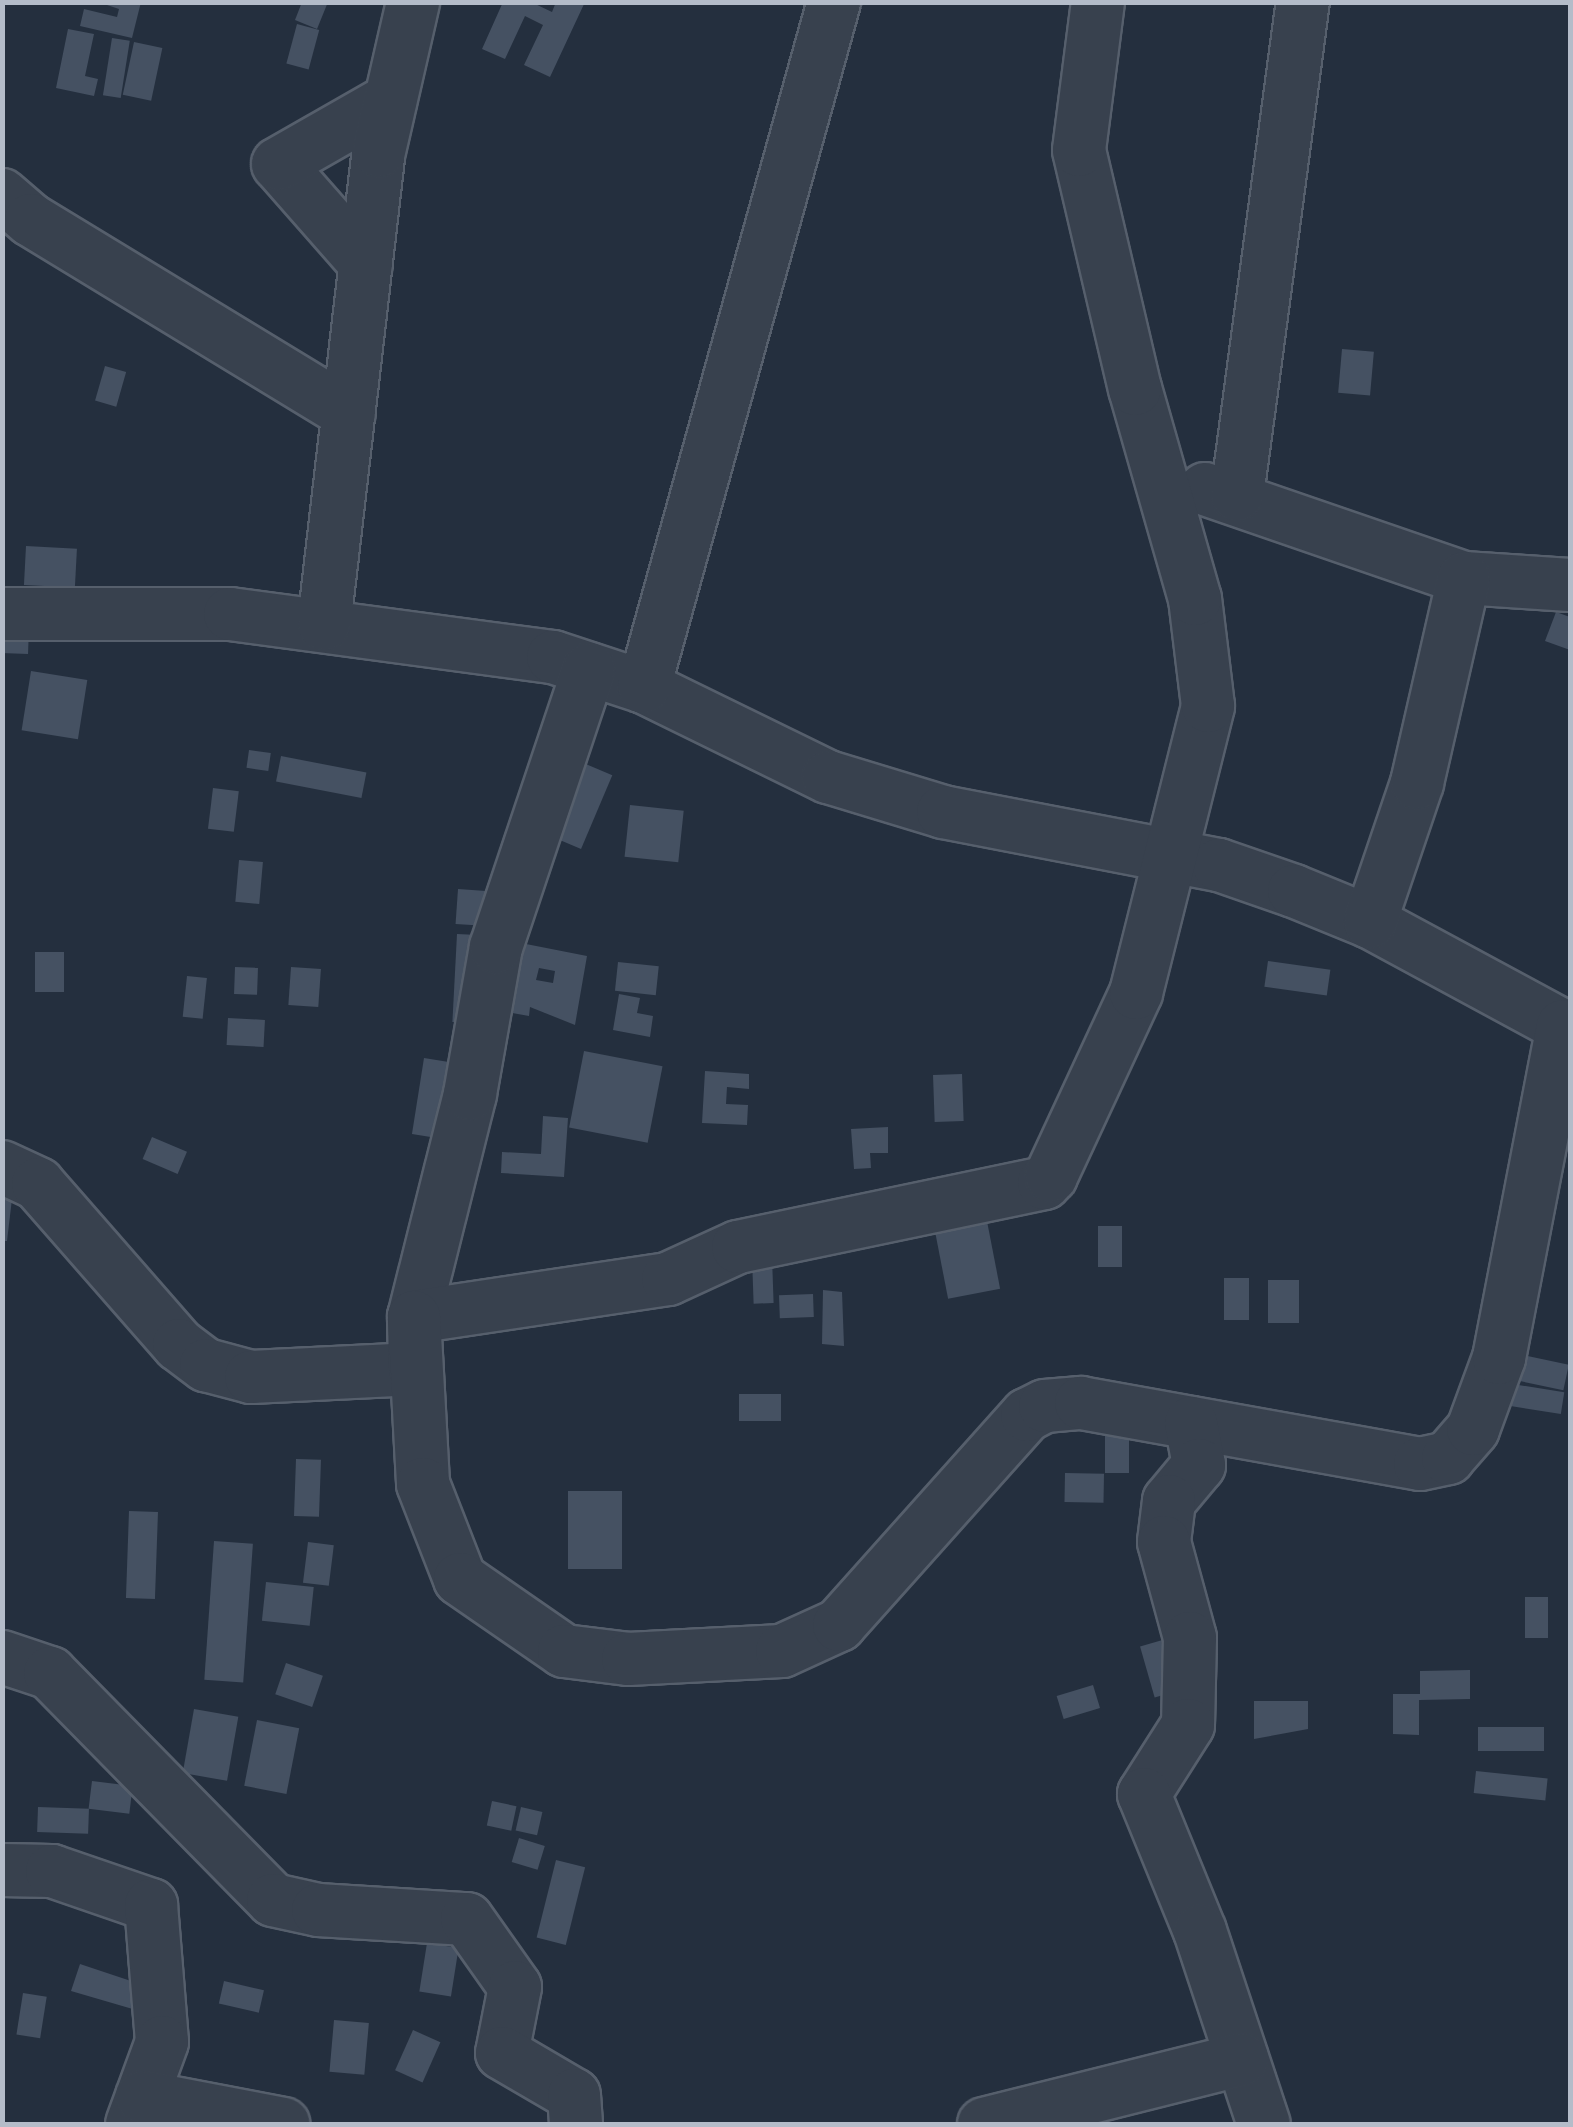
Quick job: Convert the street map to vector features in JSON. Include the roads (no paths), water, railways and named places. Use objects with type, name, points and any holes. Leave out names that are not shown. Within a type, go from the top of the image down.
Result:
[{"type":"street","points":[[324,624],[366,264],[390,100],[413,2]]},
{"type":"street","points":[[644,687],[834,2]]},
{"type":"street","points":[[414,1317],[668,1280],[768,1239],[1044,1183],[1136,992],[1208,706],[1195,599],[1160,481],[1079,150],[1098,2]]},
{"type":"street","points":[[1237,495],[1303,2]]},
{"type":"street","points":[[366,264],[278,164],[390,100]]},
{"type":"street","points":[[2,195],[31,220],[348,412]]},
{"type":"street","points":[[1160,481],[1237,495],[1464,578],[1570,585]]},
{"type":"street","points":[[1370,922],[1417,783],[1464,578]]},
{"type":"street","points":[[2,614],[230,614],[553,656],[644,687],[828,776],[943,812],[1219,864],[1370,922],[1566,1028],[1498,1358],[1474,1429],[1448,1458],[1420,1464],[1081,1403],[1045,1406],[1028,1415],[839,1625],[782,1651],[628,1659],[580,1653],[528,1630],[460,1579],[423,1484],[414,1317]]},
{"type":"street","points":[[2,1166],[38,1184],[179,1345],[206,1365],[251,1377],[415,1369],[414,1317],[470,1094],[496,947],[589,668]]},
{"type":"street","points":[[1191,1424],[1199,1465],[1168,1501],[1164,1542],[1190,1638],[1188,1725],[1144,1794],[1200,1931],[1264,2124]]},
{"type":"street","points":[[2,1657],[50,1673],[273,1900],[318,1910],[467,1919],[515,1987],[502,2053],[574,2095],[576,2124]]},
{"type":"street","points":[[2,1870],[52,1871],[151,1905],[162,2042],[137,2111],[283,2124]]},
{"type":"street","points":[[984,2124],[1242,2059]]}]
